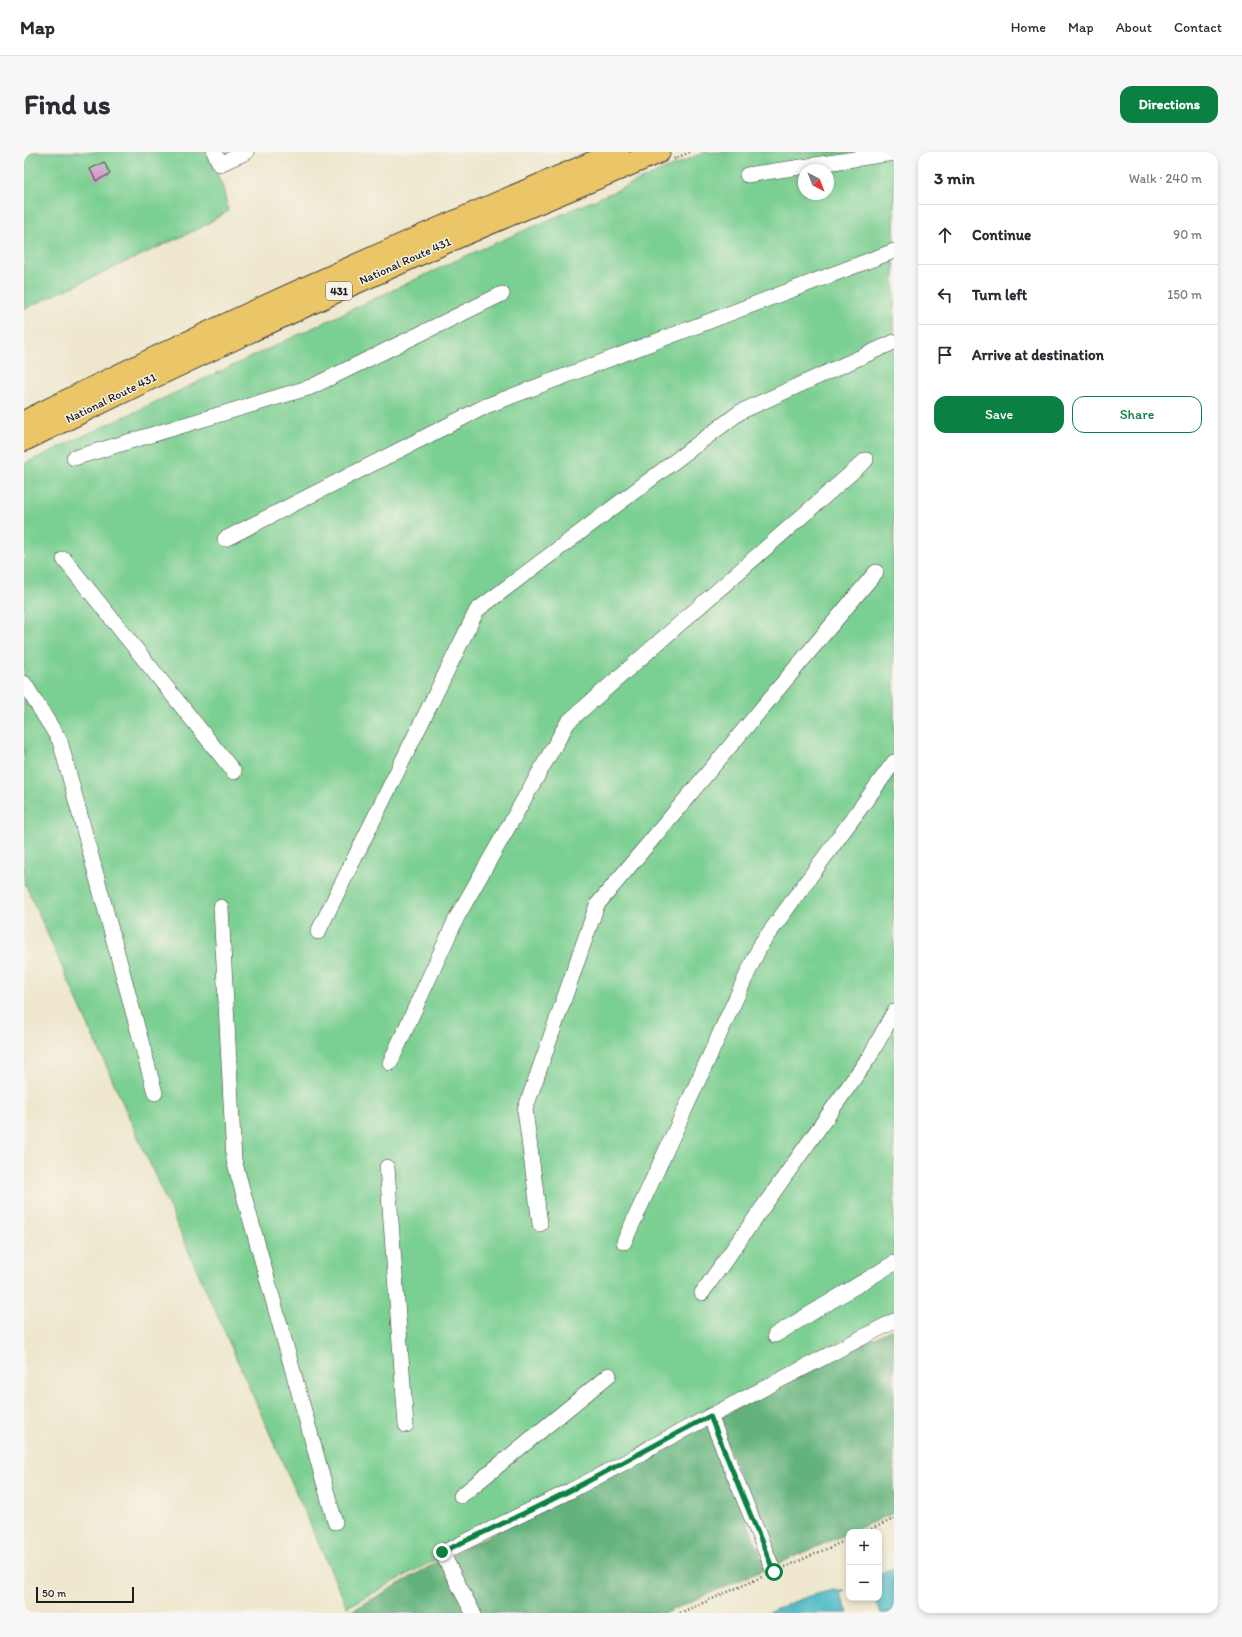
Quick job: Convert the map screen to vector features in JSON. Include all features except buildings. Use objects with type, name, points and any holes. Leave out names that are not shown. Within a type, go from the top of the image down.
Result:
[{"type":"highway","name":"National Route 431","points":[[24,422],[97,385],[443,226],[618,152]]},
{"type":"highway","name":"National Route 431","points":[[24,440],[104,400],[238,337],[453,239],[659,152]]},
{"type":"street","points":[[214,152],[220,164],[247,152]]},
{"type":"street","points":[[747,175],[894,153]]},
{"type":"street","points":[[226,539],[486,406],[894,251]]},
{"type":"street","points":[[74,458],[310,387],[502,294]]},
{"type":"street","points":[[318,932],[477,610],[740,412],[894,342]]},
{"type":"street","points":[[390,1063],[457,917],[568,722],[866,460]]},
{"type":"street","points":[[64,559],[234,772]]},
{"type":"street","points":[[540,1224],[525,1110],[597,905],[876,572]]},
{"type":"street","points":[[24,683],[60,742],[154,1093]]},
{"type":"street","points":[[624,1242],[761,944],[894,762]]},
{"type":"street","points":[[221,906],[234,1160],[335,1522]]},
{"type":"street","points":[[702,1293],[870,1056],[894,1012]]},
{"type":"street","points":[[387,1167],[406,1425]]},
{"type":"street","points":[[775,1335],[894,1263]]},
{"type":"street","points":[[474,1613],[442,1552],[570,1491],[710,1416],[894,1321]]},
{"type":"street","points":[[461,1496],[609,1375]]},
{"type":"street","points":[[710,1416],[774,1572]]},
{"type":"path","points":[[871,1529],[894,1519]]},
{"type":"green space","points":[[24,152],[207,152],[223,187],[228,211],[200,228],[24,309]]},
{"type":"green space","points":[[705,152],[894,152],[894,1313],[347,1607],[24,881],[24,464],[461,258]]},
{"type":"green space","points":[[894,1328],[894,1513],[857,1529],[846,1529],[846,1534],[775,1565],[717,1419]]},
{"type":"green space","points":[[705,1425],[709,1426],[766,1569],[665,1613],[478,1613],[450,1559],[453,1554]]},
{"type":"green space","points":[[439,1561],[468,1613],[350,1613],[350,1612]]},
{"type":"water","points":[[894,1568],[894,1613],[881,1613],[875,1601],[882,1601],[882,1572]]},
{"type":"water","points":[[833,1590],[845,1590],[840,1593],[848,1613],[768,1613],[816,1594]]},
{"type":"route","points":[[442,1552],[570,1491],[710,1416],[774,1572]]}]
